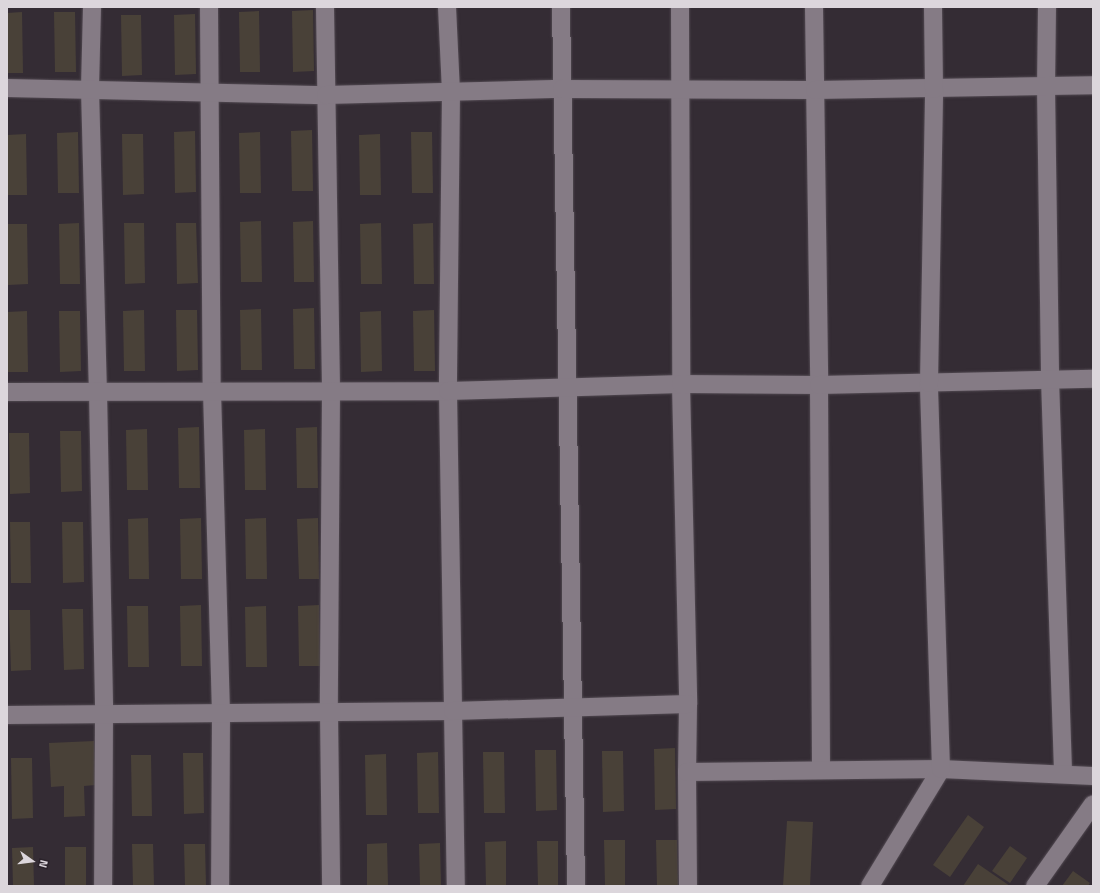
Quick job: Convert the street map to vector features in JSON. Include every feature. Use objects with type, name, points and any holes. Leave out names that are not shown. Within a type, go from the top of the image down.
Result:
[{"type":"street","points":[[92,7],[90,89],[98,391],[104,715],[103,886]]},
{"type":"street","points":[[209,7],[211,91],[212,391],[221,713],[220,886]]},
{"type":"street","points":[[325,7],[331,390],[331,886]]},
{"type":"street","points":[[447,7],[451,92],[448,391],[456,886]]},
{"type":"street","points":[[561,7],[576,886]]},
{"type":"street","points":[[680,7],[681,384],[688,704],[688,886]]},
{"type":"street","points":[[814,7],[819,385],[821,770]]},
{"type":"street","points":[[870,886],[941,769],[930,383],[934,89],[933,7]]},
{"type":"street","points":[[1047,7],[1046,86],[1050,379],[1063,773]]},
{"type":"street","points":[[7,88],[211,91],[326,95],[562,89],[815,90],[1093,86]]},
{"type":"street","points":[[7,392],[331,390],[448,391],[681,384],[819,385],[1093,379]]},
{"type":"street","points":[[7,715],[330,713],[688,704]]},
{"type":"street","points":[[687,772],[941,769],[1063,773],[1093,776]]},
{"type":"street","points":[[1035,886],[1093,804]]},
{"type":"building","points":[[313,10],[314,71],[293,72],[292,11]]},
{"type":"building","points":[[259,11],[260,72],[240,72],[239,12]]},
{"type":"building","points":[[22,12],[23,73],[7,73],[7,13]]},
{"type":"building","points":[[54,12],[75,12],[76,72],[55,72]]},
{"type":"building","points":[[195,14],[196,74],[175,75],[174,15]]},
{"type":"building","points":[[121,15],[141,15],[142,75],[122,76]]},
{"type":"building","points":[[312,130],[313,191],[292,191],[291,131]]},
{"type":"building","points":[[195,131],[196,192],[175,193],[174,132]]},
{"type":"building","points":[[78,132],[79,193],[58,193],[57,133]]},
{"type":"building","points":[[260,132],[261,193],[240,193],[239,133]]},
{"type":"building","points":[[411,132],[432,132],[433,193],[412,193]]},
{"type":"building","points":[[26,134],[27,195],[7,195],[7,135]]},
{"type":"building","points":[[122,134],[143,134],[144,194],[123,195]]},
{"type":"building","points":[[380,134],[381,195],[360,195],[359,135]]},
{"type":"building","points":[[261,221],[262,282],[241,282],[240,222]]},
{"type":"building","points":[[313,221],[314,282],[294,282],[293,222]]},
{"type":"building","points":[[79,223],[80,284],[60,284],[59,224]]},
{"type":"building","points":[[124,223],[144,223],[145,283],[125,284]]},
{"type":"building","points":[[176,223],[196,223],[198,283],[177,284]]},
{"type":"building","points":[[381,223],[382,284],[361,284],[360,224]]},
{"type":"building","points":[[433,223],[434,284],[414,284],[413,224]]},
{"type":"building","points":[[7,224],[27,224],[28,284],[8,285]]},
{"type":"building","points":[[314,308],[315,369],[294,369],[293,309]]},
{"type":"building","points":[[261,309],[262,370],[241,370],[240,310]]},
{"type":"building","points":[[144,310],[145,371],[124,371],[123,311]]},
{"type":"building","points":[[176,310],[197,310],[198,370],[177,371]]},
{"type":"building","points":[[434,310],[435,371],[414,371],[413,311]]},
{"type":"building","points":[[27,311],[28,372],[7,372],[7,312]]},
{"type":"building","points":[[59,311],[80,311],[81,371],[60,372]]},
{"type":"building","points":[[381,311],[382,371],[361,372],[360,312]]},
{"type":"building","points":[[199,427],[200,488],[179,488],[178,428]]},
{"type":"building","points":[[317,427],[318,488],[297,488],[296,428]]},
{"type":"building","points":[[147,429],[148,490],[127,490],[126,430]]},
{"type":"building","points":[[265,429],[266,490],[245,490],[244,430]]},
{"type":"building","points":[[60,431],[81,431],[82,491],[61,492]]},
{"type":"building","points":[[9,433],[29,433],[30,493],[10,494]]},
{"type":"building","points":[[148,518],[149,579],[129,579],[128,519]]},
{"type":"building","points":[[201,518],[202,579],[181,579],[180,519]]},
{"type":"building","points":[[266,518],[267,579],[246,579],[245,519]]},
{"type":"building","points":[[318,518],[319,579],[299,579],[297,519]]},
{"type":"building","points":[[10,522],[30,522],[31,583],[11,583]]},
{"type":"building","points":[[62,522],[83,522],[84,582],[63,583]]},
{"type":"building","points":[[201,605],[202,666],[181,666],[180,606]]},
{"type":"building","points":[[319,605],[320,666],[299,666],[298,606]]},
{"type":"building","points":[[127,606],[148,606],[149,667],[128,667]]},
{"type":"building","points":[[266,606],[267,667],[246,667],[245,607]]},
{"type":"building","points":[[62,609],[83,609],[84,669],[64,670]]},
{"type":"building","points":[[9,610],[30,610],[31,670],[11,671]]},
{"type":"building","points":[[94,741],[96,785],[84,786],[85,816],[64,817],[64,786],[51,787],[49,743]]},
{"type":"building","points":[[675,748],[676,809],[655,810],[654,749]]},
{"type":"building","points":[[535,750],[556,750],[557,810],[536,811]]},
{"type":"building","points":[[602,751],[623,751],[624,811],[603,812]]},
{"type":"building","points":[[438,752],[439,813],[418,813],[417,753]]},
{"type":"building","points":[[483,752],[504,752],[505,813],[484,813]]},
{"type":"building","points":[[183,753],[203,753],[204,813],[184,814]]},
{"type":"building","points":[[386,754],[387,815],[366,815],[365,755]]},
{"type":"building","points":[[131,755],[151,755],[152,816],[132,816]]},
{"type":"building","points":[[11,758],[32,758],[33,818],[12,819]]},
{"type":"building","points":[[968,815],[984,827],[950,877],[933,865]]},
{"type":"building","points":[[787,821],[813,822],[810,886],[783,886]]},
{"type":"building","points":[[604,840],[625,840],[625,886],[605,886]]},
{"type":"building","points":[[656,840],[677,840],[678,886],[657,886]]},
{"type":"building","points":[[506,841],[506,886],[486,886],[485,842]]},
{"type":"building","points":[[537,841],[558,841],[558,886],[538,886]]},
{"type":"building","points":[[387,843],[388,886],[367,886],[367,844]]},
{"type":"building","points":[[440,843],[441,886],[420,886],[419,844]]},
{"type":"building","points":[[132,844],[153,844],[154,886],[133,886]]},
{"type":"building","points":[[184,844],[205,844],[206,886],[185,886]]},
{"type":"building","points":[[1010,846],[1027,858],[1010,883],[992,871]]},
{"type":"building","points":[[33,847],[34,886],[13,886],[12,848]]},
{"type":"building","points":[[65,847],[86,847],[86,886],[65,886]]},
{"type":"building","points":[[978,864],[1010,886],[963,886]]},
{"type":"building","points":[[1073,871],[1090,883],[1088,886],[1062,886]]}]
